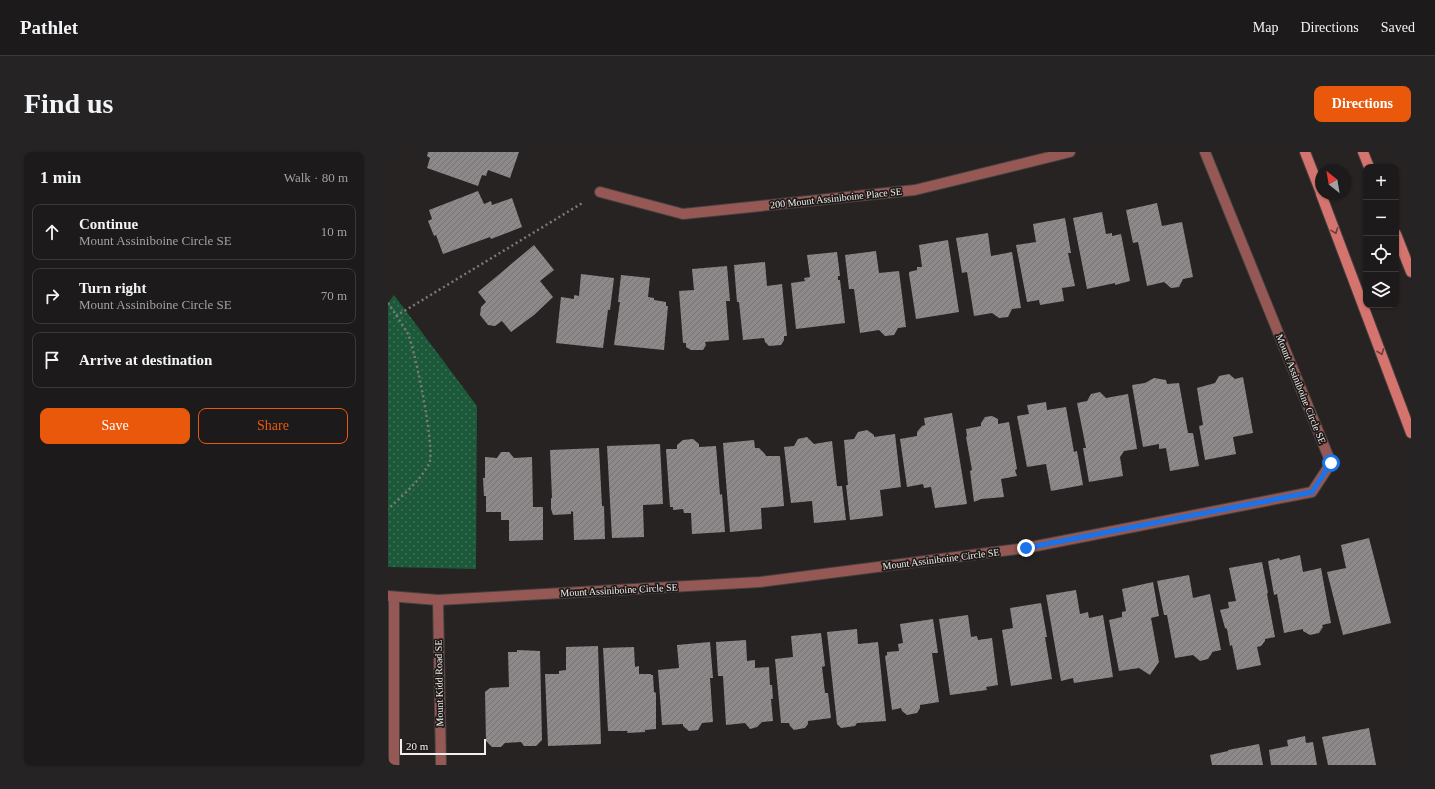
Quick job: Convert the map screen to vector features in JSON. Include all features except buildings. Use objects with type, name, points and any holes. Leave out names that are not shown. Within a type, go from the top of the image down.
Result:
[{"type":"main road","points":[[1306,152],[1315,177]]},
{"type":"main road","points":[[1363,152],[1368,164]]},
{"type":"main road","points":[[1323,200],[1411,433]]},
{"type":"main road","points":[[1397,236],[1411,272]]},
{"type":"street","name":"200 Mount Assiniboine Place SE","points":[[600,192],[683,214],[915,190],[1070,152]]},
{"type":"street","name":"Mount Assiniboine Circle SE","points":[[391,597],[438,600],[760,582],[1026,548],[1312,492],[1331,463],[1205,152]]},
{"type":"street","points":[[391,597],[394,765]]},
{"type":"street","name":"Mount Kidd Road SE","points":[[438,600],[441,765]]},
{"type":"path","points":[[396,316],[600,192]]},
{"type":"path","points":[[388,303],[408,336],[424,398],[430,441],[430,462],[406,493],[388,509]]},
{"type":"green space","points":[[394,295],[477,406],[476,569],[388,567],[388,303]]},
{"type":"route","points":[[1026,548],[1312,492],[1331,463]]}]
